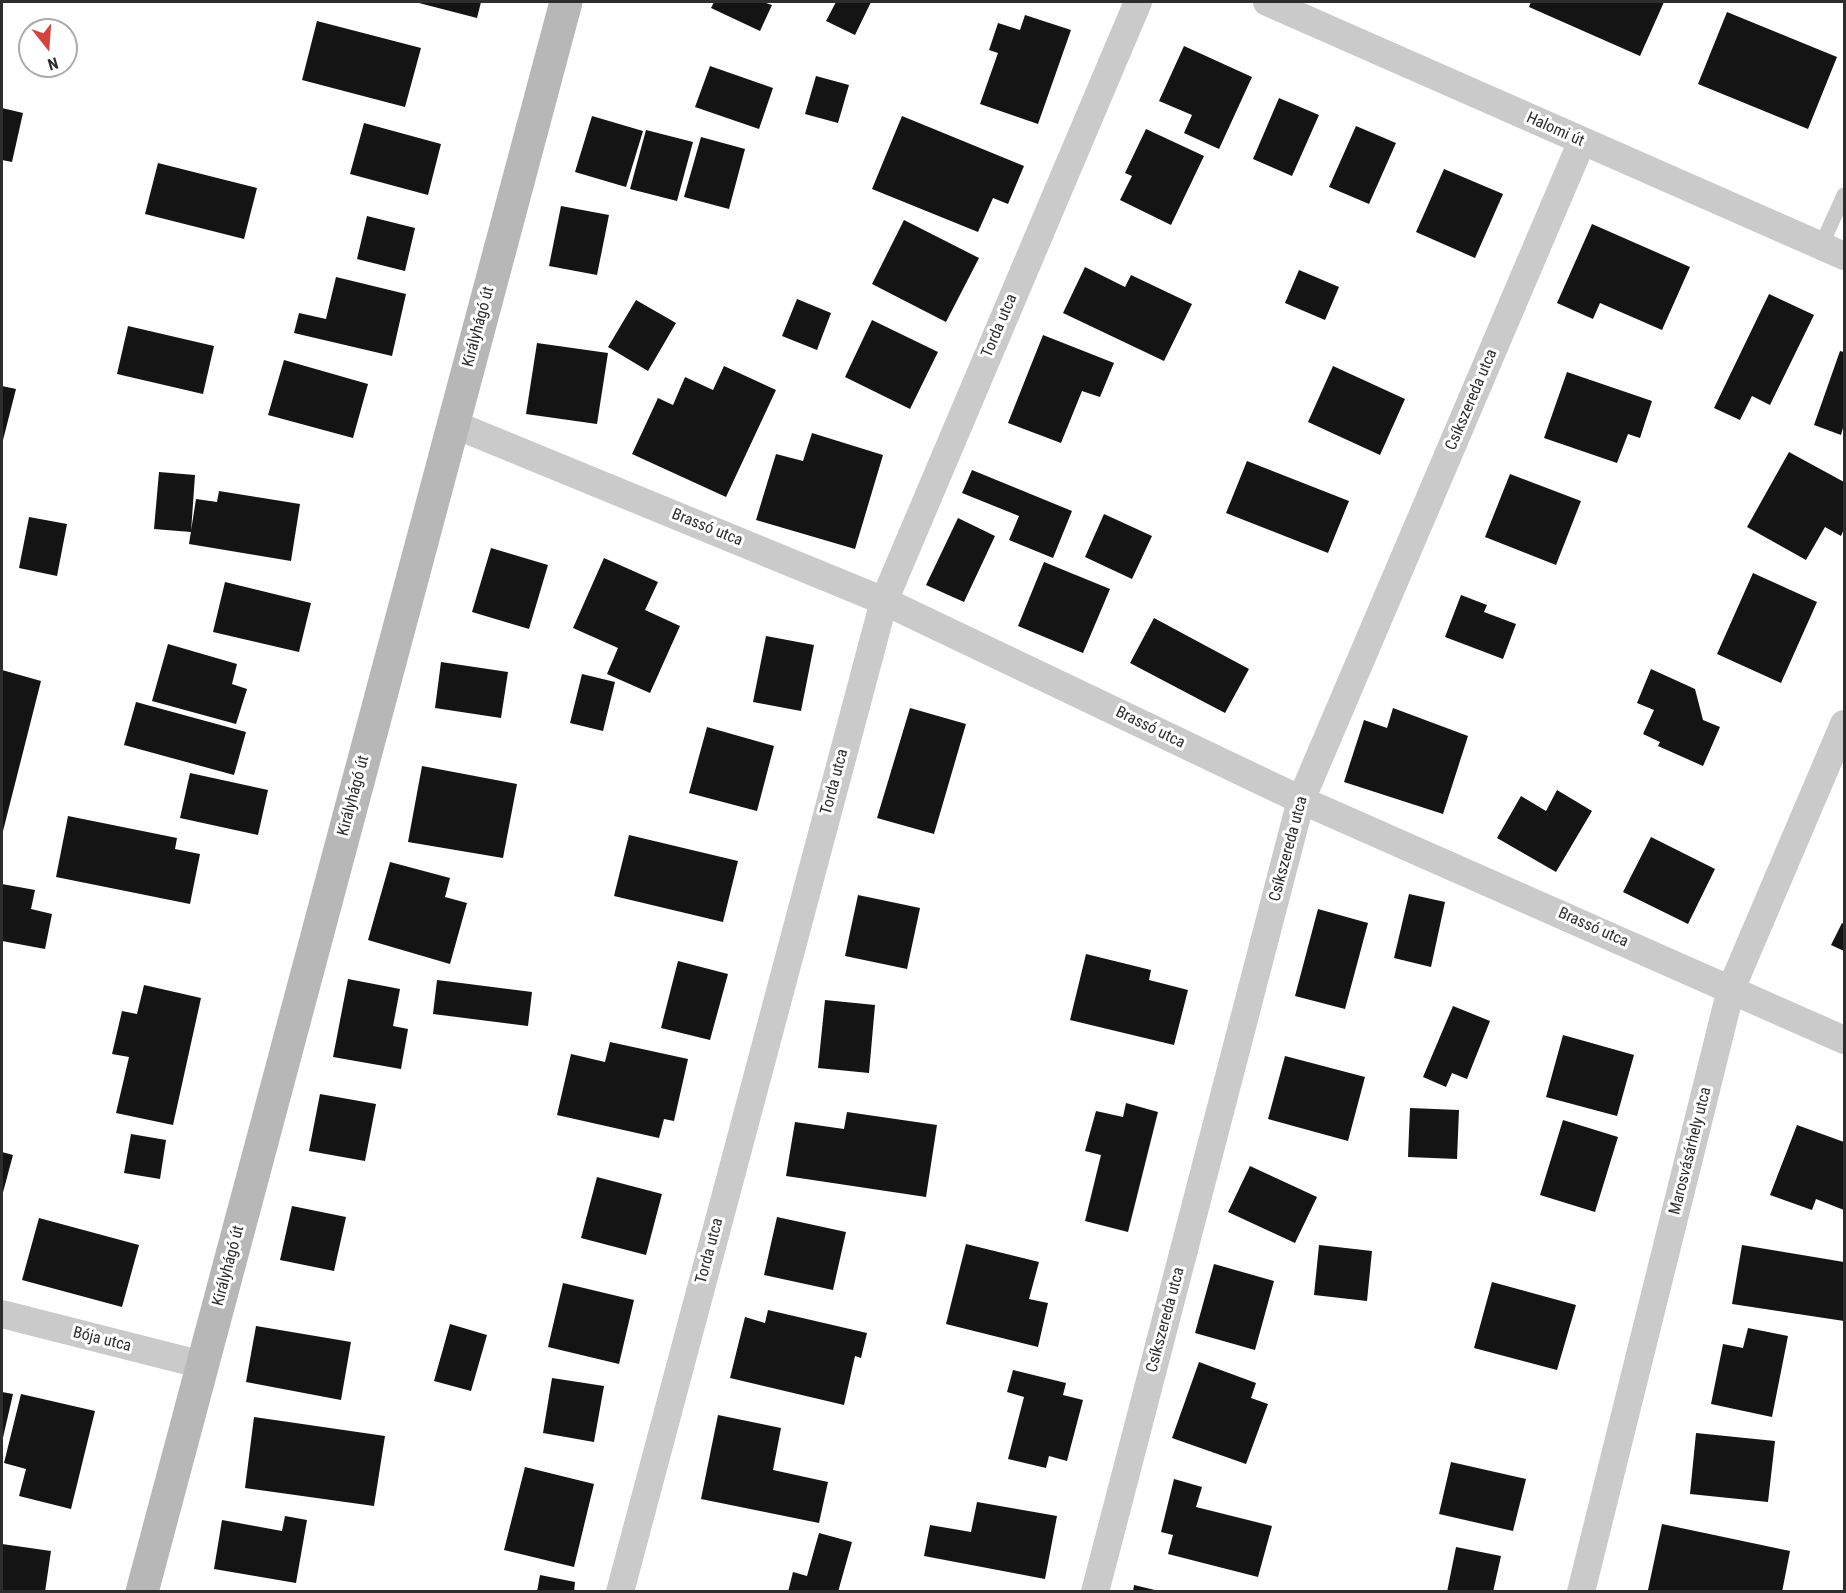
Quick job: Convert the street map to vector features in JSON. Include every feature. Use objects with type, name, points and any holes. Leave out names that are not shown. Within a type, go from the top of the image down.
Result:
[{"type":"street","name":"Királyhágó út","points":[[142,1592],[566,2]]},
{"type":"street","name":"Torda utca","points":[[620,1592],[884,601],[1138,2]]},
{"type":"street","name":"Halomi út","points":[[1267,2],[1833,251]]},
{"type":"street","name":"Csíkszereda utca","points":[[1095,1592],[1301,800],[1582,141]]},
{"type":"street","name":"Brassó utca","points":[[453,423],[884,601],[1301,800],[1845,1040]]},
{"type":"street","name":"Marosvásárhely utca","points":[[1581,1592],[1731,989],[1845,724]]},
{"type":"street","name":"Bója utca","points":[[2,1314],[203,1365]]},
{"type":"lane","points":[[1833,251],[1845,195]]},
{"type":"building","points":[[415,2],[481,2],[477,18]]},
{"type":"building","points":[[714,2],[763,2],[772,5],[760,31],[711,8]]},
{"type":"building","points":[[836,2],[871,2],[855,35],[826,21]]},
{"type":"building","points":[[1531,2],[1664,2],[1640,56],[1529,7]]},
{"type":"building","points":[[1727,12],[1837,57],[1808,129],[1698,84]]},
{"type":"building","points":[[1025,15],[1071,30],[1038,124],[980,104],[998,53],[989,50],[998,23],[1020,30]]},
{"type":"building","points":[[317,21],[421,48],[405,107],[302,80]]},
{"type":"building","points":[[1184,46],[1252,77],[1219,149],[1184,133],[1192,115],[1159,101]]},
{"type":"building","points":[[710,66],[773,88],[759,129],[695,107]]},
{"type":"building","points":[[816,76],[849,85],[838,123],[805,114]]},
{"type":"building","points":[[1279,98],[1319,115],[1292,176],[1253,159]]},
{"type":"building","points":[[2,108],[23,113],[12,162],[2,160]]},
{"type":"building","points":[[592,116],[643,131],[626,187],[575,172]]},
{"type":"building","points":[[902,116],[1024,166],[1008,204],[993,198],[978,232],[872,189]]},
{"type":"building","points":[[364,123],[441,144],[428,195],[350,174]]},
{"type":"building","points":[[1356,126],[1396,143],[1369,204],[1329,187]]},
{"type":"building","points":[[1146,129],[1204,156],[1171,225],[1120,200],[1132,176],[1125,173]]},
{"type":"building","points":[[646,130],[693,142],[677,201],[630,189]]},
{"type":"building","points":[[701,137],[745,149],[729,209],[684,197]]},
{"type":"building","points":[[158,163],[257,188],[244,239],[145,214]]},
{"type":"building","points":[[1444,169],[1503,194],[1475,258],[1416,232]]},
{"type":"building","points":[[561,206],[609,215],[597,275],[549,266]]},
{"type":"building","points":[[367,216],[415,228],[405,271],[357,259]]},
{"type":"building","points":[[904,220],[979,258],[946,322],[872,284]]},
{"type":"building","points":[[1592,224],[1690,267],[1662,330],[1600,303],[1593,319],[1557,303]]},
{"type":"building","points":[[1085,267],[1125,287],[1131,275],[1192,304],[1164,361],[1063,313]]},
{"type":"building","points":[[1299,270],[1339,287],[1325,320],[1285,303]]},
{"type":"building","points":[[336,277],[406,294],[392,356],[294,333],[299,313],[326,319]]},
{"type":"building","points":[[1769,294],[1814,315],[1770,405],[1752,396],[1740,420],[1714,408]]},
{"type":"building","points":[[797,299],[831,313],[817,350],[782,336]]},
{"type":"building","points":[[636,300],[676,323],[648,371],[608,347]]},
{"type":"building","points":[[872,320],[938,352],[910,409],[845,377]]},
{"type":"building","points":[[128,326],[214,346],[203,394],[117,374]]},
{"type":"building","points":[[1043,335],[1114,363],[1100,397],[1082,391],[1061,443],[1008,423]]},
{"type":"building","points":[[537,343],[608,353],[597,424],[526,414]]},
{"type":"building","points":[[1840,351],[1844,352],[1844,424],[1841,435],[1814,425]]},
{"type":"building","points":[[284,360],[368,384],[353,438],[268,415]]},
{"type":"building","points":[[724,366],[776,390],[726,497],[632,454],[658,398],[673,405],[685,377],[713,390]]},
{"type":"building","points":[[1333,366],[1405,399],[1380,455],[1308,422]]},
{"type":"building","points":[[1567,372],[1652,401],[1640,438],[1628,434],[1617,463],[1544,438]]},
{"type":"building","points":[[2,386],[16,389],[2,444]]},
{"type":"building","points":[[812,433],[883,455],[855,549],[756,520],[776,454],[803,461]]},
{"type":"building","points":[[1789,452],[1844,482],[1844,529],[1841,536],[1825,527],[1806,560],[1747,527]]},
{"type":"building","points":[[1247,461],[1349,501],[1328,553],[1226,513]]},
{"type":"building","points":[[972,470],[1072,511],[1053,558],[1009,540],[1019,516],[962,493]]},
{"type":"building","points":[[159,472],[195,475],[191,532],[154,529]]},
{"type":"building","points":[[1510,474],[1581,501],[1556,565],[1485,537]]},
{"type":"building","points":[[219,491],[300,504],[291,561],[189,544],[196,499],[217,502]]},
{"type":"building","points":[[1104,514],[1152,536],[1132,579],[1085,557]]},
{"type":"building","points":[[29,517],[67,524],[57,576],[19,568]]},
{"type":"building","points":[[958,518],[995,536],[964,602],[926,585]]},
{"type":"building","points":[[491,548],[548,565],[529,629],[472,612]]},
{"type":"building","points":[[604,558],[658,582],[645,610],[680,626],[650,693],[607,674],[618,648],[573,628]]},
{"type":"building","points":[[1044,562],[1110,589],[1083,653],[1018,626]]},
{"type":"building","points":[[1753,573],[1817,602],[1781,683],[1717,654]]},
{"type":"building","points":[[225,582],[311,603],[299,652],[213,632]]},
{"type":"building","points":[[1461,595],[1487,605],[1484,612],[1516,624],[1503,659],[1445,637]]},
{"type":"building","points":[[1154,618],[1249,669],[1225,713],[1130,663]]},
{"type":"building","points":[[766,636],[814,645],[801,711],[753,702]]},
{"type":"building","points":[[168,644],[237,664],[232,684],[247,689],[236,724],[152,701]]},
{"type":"building","points":[[441,662],[508,672],[501,718],[435,708]]},
{"type":"building","points":[[1651,669],[1695,689],[1703,720],[1720,727],[1703,766],[1658,746],[1660,742],[1643,734],[1654,710],[1637,703]]},
{"type":"building","points":[[2,670],[41,681],[2,835]]},
{"type":"building","points":[[582,674],[615,682],[603,731],[570,723]]},
{"type":"building","points":[[136,702],[246,732],[234,775],[124,745]]},
{"type":"building","points":[[910,708],[966,724],[934,834],[877,818]]},
{"type":"building","points":[[1393,708],[1468,736],[1443,814],[1344,782],[1364,720],[1387,728]]},
{"type":"building","points":[[707,727],[774,746],[757,811],[689,793]]},
{"type":"building","points":[[422,766],[517,784],[503,858],[408,842]]},
{"type":"building","points":[[190,773],[268,790],[258,835],[180,818]]},
{"type":"building","points":[[1557,790],[1592,811],[1556,872],[1497,838],[1521,796],[1546,811]]},
{"type":"building","points":[[68,816],[177,838],[175,849],[200,854],[190,904],[56,877]]},
{"type":"building","points":[[629,835],[738,861],[723,922],[614,896]]},
{"type":"building","points":[[1651,837],[1715,869],[1688,924],[1623,892]]},
{"type":"building","points":[[390,862],[450,878],[445,897],[467,903],[450,964],[368,940]]},
{"type":"building","points":[[2,884],[35,890],[31,909],[52,914],[45,949],[2,941]]},
{"type":"building","points":[[1409,894],[1445,902],[1431,967],[1394,958]]},
{"type":"building","points":[[858,895],[920,908],[907,969],[845,956]]},
{"type":"building","points":[[1318,909],[1368,923],[1345,1009],[1295,996]]},
{"type":"building","points":[[1842,923],[1844,924],[1844,951],[1831,945]]},
{"type":"building","points":[[1086,954],[1151,970],[1149,980],[1188,990],[1174,1045],[1070,1020]]},
{"type":"building","points":[[678,961],[728,974],[710,1040],[661,1028]]},
{"type":"building","points":[[348,979],[400,989],[393,1026],[408,1029],[401,1069],[333,1057]]},
{"type":"building","points":[[437,980],[532,992],[528,1026],[433,1014]]},
{"type":"building","points":[[144,985],[201,998],[173,1125],[116,1113],[129,1057],[112,1054],[122,1011],[137,1014]]},
{"type":"building","points":[[825,1000],[875,1005],[869,1073],[818,1068]]},
{"type":"building","points":[[1453,1006],[1490,1021],[1467,1079],[1452,1073],[1446,1087],[1423,1077]]},
{"type":"building","points":[[1563,1035],[1634,1055],[1617,1116],[1546,1097]]},
{"type":"building","points":[[610,1042],[688,1059],[674,1121],[664,1119],[659,1138],[557,1115],[571,1054],[605,1062]]},
{"type":"building","points":[[1285,1056],[1365,1077],[1348,1141],[1268,1119]]},
{"type":"building","points":[[320,1094],[376,1104],[365,1161],[309,1151]]},
{"type":"building","points":[[1126,1103],[1158,1112],[1128,1232],[1085,1221],[1101,1155],[1085,1151],[1096,1111],[1123,1117]]},
{"type":"building","points":[[1410,1108],[1459,1110],[1457,1159],[1408,1157]]},
{"type":"building","points":[[847,1112],[937,1125],[926,1197],[786,1176],[795,1122],[844,1129]]},
{"type":"building","points":[[1563,1120],[1618,1137],[1595,1212],[1540,1195]]},
{"type":"building","points":[[1797,1125],[1844,1142],[1844,1210],[1816,1199],[1812,1210],[1770,1195]]},
{"type":"building","points":[[131,1134],[166,1140],[160,1179],[124,1173]]},
{"type":"building","points":[[2,1152],[13,1155],[2,1196]]},
{"type":"building","points":[[1250,1166],[1317,1197],[1295,1243],[1228,1212]]},
{"type":"building","points":[[597,1177],[662,1194],[646,1255],[581,1238]]},
{"type":"building","points":[[292,1206],[346,1217],[334,1271],[280,1260]]},
{"type":"building","points":[[777,1217],[846,1232],[833,1290],[764,1275]]},
{"type":"building","points":[[39,1218],[139,1245],[122,1307],[22,1280]]},
{"type":"building","points":[[966,1244],[1039,1262],[1029,1299],[1048,1303],[1038,1347],[946,1324]]},
{"type":"building","points":[[1319,1245],[1372,1251],[1367,1301],[1314,1295]]},
{"type":"building","points":[[1742,1245],[1844,1262],[1844,1321],[1732,1304]]},
{"type":"building","points":[[1214,1264],[1274,1281],[1255,1350],[1195,1333]]},
{"type":"building","points":[[1492,1282],[1576,1305],[1557,1370],[1474,1348]]},
{"type":"building","points":[[563,1283],[634,1300],[619,1364],[548,1347]]},
{"type":"building","points":[[768,1310],[867,1333],[861,1358],[855,1356],[844,1405],[730,1378],[745,1317],[765,1323]]},
{"type":"building","points":[[450,1324],[487,1335],[471,1391],[434,1381]]},
{"type":"building","points":[[256,1326],[351,1342],[341,1400],[246,1382]]},
{"type":"building","points":[[1748,1328],[1788,1336],[1772,1417],[1711,1404],[1723,1344],[1743,1348]]},
{"type":"building","points":[[1199,1362],[1256,1383],[1251,1398],[1268,1404],[1246,1464],[1172,1438]]},
{"type":"building","points":[[1013,1370],[1066,1383],[1063,1395],[1083,1400],[1067,1461],[1049,1456],[1046,1468],[1008,1459],[1024,1397],[1007,1392]]},
{"type":"building","points":[[552,1378],[604,1386],[594,1442],[543,1433]]},
{"type":"building","points":[[2,1392],[13,1394],[2,1442]]},
{"type":"building","points":[[21,1394],[95,1411],[71,1509],[19,1496],[26,1469],[4,1463]]},
{"type":"building","points":[[718,1415],[781,1428],[773,1470],[828,1482],[819,1523],[701,1499]]},
{"type":"building","points":[[254,1417],[385,1436],[374,1506],[245,1488]]},
{"type":"building","points":[[1696,1433],[1775,1441],[1768,1502],[1690,1494]]},
{"type":"building","points":[[1451,1462],[1526,1479],[1513,1531],[1439,1514]]},
{"type":"building","points":[[525,1467],[594,1484],[574,1567],[504,1550]]},
{"type":"building","points":[[1174,1479],[1202,1487],[1196,1507],[1272,1526],[1258,1577],[1168,1554],[1173,1535],[1161,1532]]},
{"type":"building","points":[[977,1502],[1057,1516],[1045,1579],[924,1556],[930,1525],[971,1532]]},
{"type":"building","points":[[285,1516],[307,1520],[296,1583],[214,1569],[222,1520],[282,1531]]},
{"type":"building","points":[[1662,1524],[1790,1551],[1782,1592],[1648,1590]]},
{"type":"building","points":[[819,1533],[852,1542],[838,1592],[788,1592],[793,1572],[807,1576]]},
{"type":"building","points":[[2,1544],[51,1551],[45,1592],[2,1592]]},
{"type":"building","points":[[1456,1547],[1501,1556],[1493,1592],[1447,1592]]},
{"type":"building","points":[[540,1575],[575,1582],[574,1592],[537,1592]]},
{"type":"building","points":[[1134,1585],[1159,1591],[1159,1592],[1133,1592]]}]
